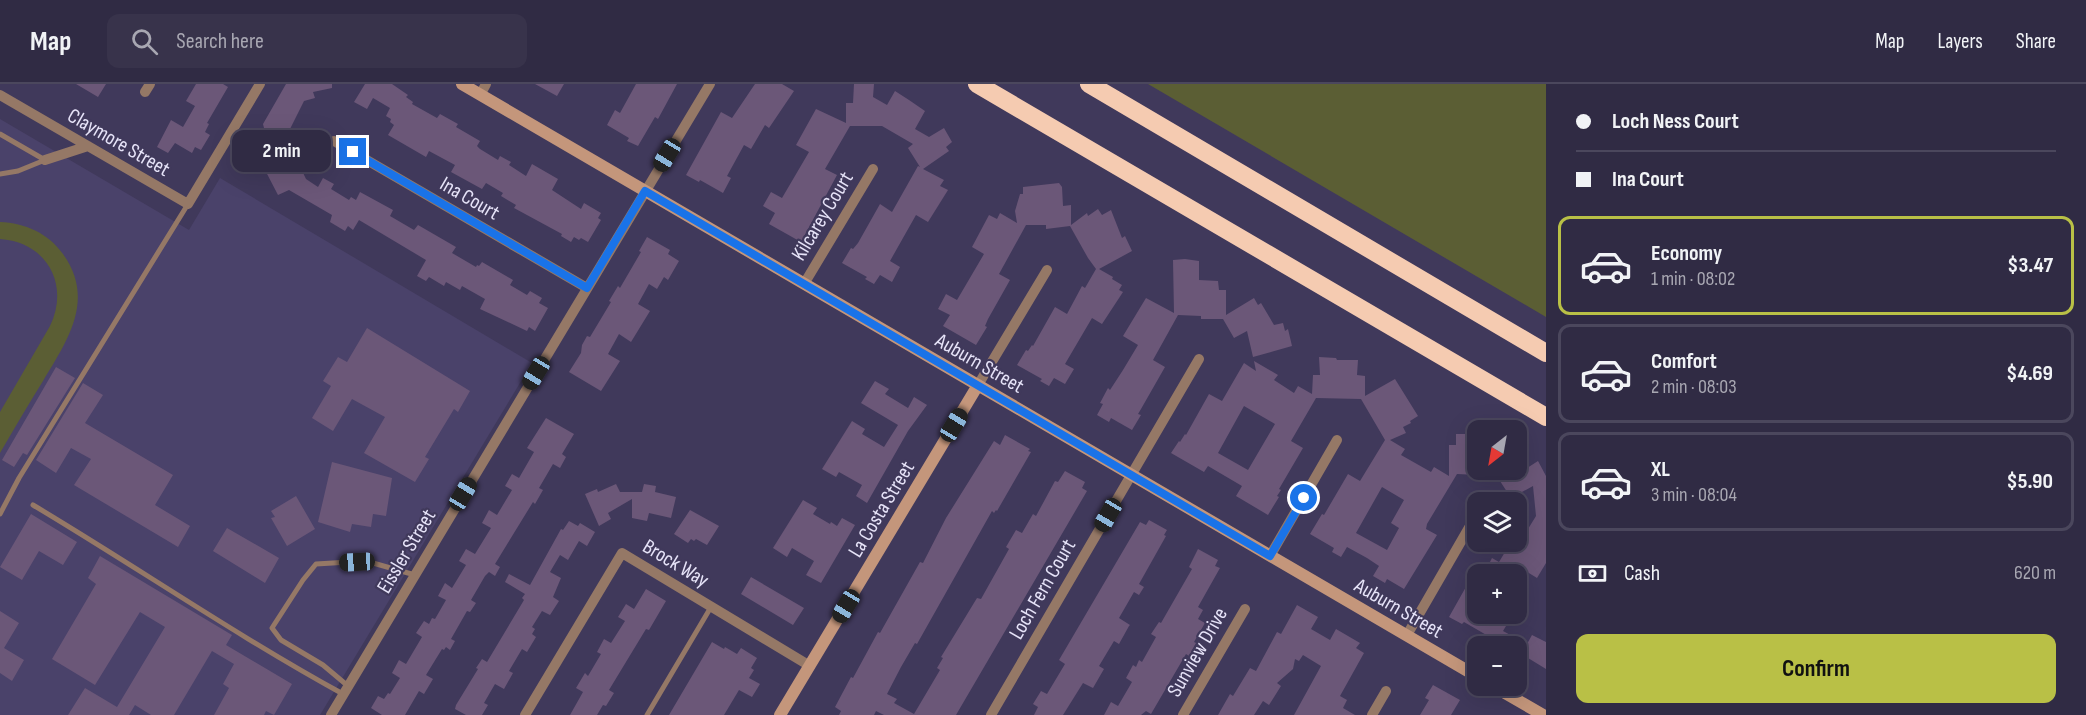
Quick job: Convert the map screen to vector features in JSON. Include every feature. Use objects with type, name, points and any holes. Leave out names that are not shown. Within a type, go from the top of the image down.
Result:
[{"type":"highway","points":[[977,84],[1546,417]]},
{"type":"highway","points":[[1089,84],[1546,353]]},
{"type":"main road","name":"Auburn Street","points":[[462,84],[483,89],[645,191],[1467,670]]},
{"type":"main road","name":"La Costa Street","points":[[780,715],[978,385]]},
{"type":"main road","points":[[1510,696],[1543,715]]},
{"type":"street","points":[[188,204],[260,84]]},
{"type":"street","name":"Eissler Street","points":[[331,715],[710,84]]},
{"type":"street","name":"Claymore Street","points":[[0,95],[188,204]]},
{"type":"street","name":"Ina Court","points":[[334,141],[587,288]]},
{"type":"street","points":[[45,160],[88,146]]},
{"type":"street","name":"Kilcarey Court","points":[[804,284],[873,169]]},
{"type":"street","points":[[978,385],[1047,270]]},
{"type":"street","name":"Loch Fern Court","points":[[991,715],[1199,359]]},
{"type":"street","points":[[1270,556],[1337,440]]},
{"type":"street","points":[[1407,635],[1467,531]]},
{"type":"street","name":"Brock Way","points":[[525,715],[622,553],[810,666]]},
{"type":"street","name":"Sunview Drive","points":[[1183,715],[1245,609]]},
{"type":"street","points":[[1372,715],[1386,691]]},
{"type":"lane","points":[[0,134],[45,160]]},
{"type":"lane","points":[[0,174],[18,171],[45,160]]},
{"type":"lane","points":[[0,514],[25,468],[188,204]]},
{"type":"lane","points":[[33,505],[230,628],[346,690]]},
{"type":"lane","points":[[346,690],[329,671],[281,640],[272,628],[316,564],[366,561],[415,575]]},
{"type":"lane","points":[[647,715],[711,607]]},
{"type":"shaded area","points":[[0,119],[189,230],[220,178],[532,363],[320,715],[0,715]]},
{"type":"green space","points":[[1148,84],[1546,84],[1546,317]]},
{"type":"green space","points":[[0,222],[18,224],[35,230],[57,247],[73,271],[78,304],[69,335],[61,351],[0,453],[0,412],[50,326],[56,311],[57,296],[50,268],[42,257],[16,242],[0,239]]},
{"type":"building","points":[[76,84],[106,84],[98,97]]},
{"type":"building","points":[[196,84],[223,84],[228,87],[207,123],[209,124],[205,132],[210,135],[201,150],[195,147],[192,153],[175,143],[168,153],[157,147],[171,120],[183,127],[195,106],[186,101]]},
{"type":"building","points":[[286,84],[332,84],[332,88],[313,92],[315,98],[304,101],[289,131],[292,145],[262,152],[258,138],[266,136],[263,124]]},
{"type":"building","points":[[365,84],[392,84],[408,95],[406,97],[413,102],[412,104],[437,118],[440,114],[458,124],[456,127],[480,141],[477,146],[480,149],[498,160],[500,156],[511,162],[509,165],[526,176],[532,164],[558,179],[552,190],[581,209],[584,203],[601,213],[598,218],[601,220],[588,242],[574,237],[571,242],[561,236],[562,234],[514,208],[516,205],[501,196],[503,193],[486,183],[482,189],[451,172],[455,165],[429,151],[426,157],[388,135],[394,125],[386,116],[390,108],[373,98],[367,109],[354,102]]},
{"type":"building","points":[[535,84],[564,84],[557,96]]},
{"type":"building","points":[[636,84],[677,84],[658,119],[655,117],[638,146],[627,141],[629,138],[607,125],[615,110],[620,113]]},
{"type":"building","points":[[755,84],[782,84],[794,91],[769,128],[765,125],[751,149],[744,145],[727,176],[731,178],[723,193],[686,175],[721,112],[732,118]]},
{"type":"building","points":[[854,84],[874,84],[873,97],[887,105],[895,91],[925,111],[915,129],[929,137],[944,128],[952,142],[946,147],[949,151],[923,169],[944,180],[940,186],[948,190],[928,222],[916,215],[890,261],[900,267],[892,282],[880,275],[874,284],[865,279],[867,277],[842,263],[851,248],[853,249],[858,243],[880,204],[892,212],[918,166],[920,167],[908,148],[913,144],[882,126],[850,126],[825,169],[837,175],[801,242],[769,224],[775,213],[763,206],[771,192],[782,198],[809,152],[796,145],[816,109],[846,123],[846,103],[853,103]]},
{"type":"building","points":[[294,154],[306,179],[318,187],[323,178],[334,184],[331,189],[349,200],[351,197],[356,200],[360,192],[393,210],[390,216],[414,230],[418,225],[456,247],[452,253],[476,267],[482,262],[513,280],[510,285],[527,295],[530,291],[542,298],[539,303],[548,308],[535,331],[529,327],[527,331],[480,309],[485,299],[462,286],[460,290],[446,282],[444,286],[429,277],[426,281],[417,276],[426,260],[359,220],[353,230],[348,226],[345,231],[330,222],[332,215],[289,190],[278,195],[265,170]]},
{"type":"building","points":[[1059,183],[1062,187],[1063,206],[1071,205],[1071,225],[1087,213],[1088,216],[1098,209],[1102,215],[1111,210],[1122,238],[1125,236],[1132,251],[1099,269],[1122,285],[1119,290],[1123,292],[1102,324],[1092,318],[1065,364],[1074,369],[1065,384],[1054,378],[1049,386],[1040,381],[1042,379],[1017,365],[1026,350],[1028,351],[1033,346],[1055,307],[1067,314],[1082,286],[1085,288],[1096,269],[1070,226],[1046,229],[1046,225],[1026,225],[999,274],[1010,280],[976,345],[943,326],[950,315],[938,309],[946,294],[957,300],[984,254],[972,247],[989,215],[997,219],[1000,213],[1017,223],[1015,211],[1020,194],[1023,194],[1023,187]]},
{"type":"building","points":[[647,237],[670,250],[668,254],[679,261],[668,280],[664,277],[657,289],[649,284],[638,304],[650,311],[631,342],[619,334],[608,354],[620,361],[601,391],[569,372],[581,353],[587,336],[590,337],[618,286],[620,288]]},
{"type":"building","points":[[1173,260],[1199,261],[1199,280],[1218,281],[1219,290],[1226,290],[1226,315],[1254,298],[1258,305],[1261,303],[1274,325],[1283,323],[1285,331],[1288,329],[1292,346],[1253,357],[1247,331],[1234,338],[1223,319],[1201,319],[1201,316],[1178,315],[1153,360],[1165,367],[1138,414],[1141,415],[1132,430],[1111,418],[1109,422],[1097,415],[1103,404],[1100,403],[1138,345],[1123,336],[1146,298],[1174,313]]},
{"type":"building","points":[[367,328],[470,391],[458,412],[454,409],[425,457],[429,459],[415,482],[364,453],[385,417],[352,399],[333,431],[312,418],[331,386],[323,381],[338,357],[347,362]]},
{"type":"building","points":[[1319,357],[1358,360],[1357,375],[1365,376],[1365,396],[1395,379],[1418,416],[1403,427],[1406,433],[1390,440],[1405,449],[1401,455],[1431,472],[1434,467],[1449,476],[1449,445],[1456,445],[1456,434],[1467,434],[1467,474],[1457,474],[1427,524],[1426,529],[1437,535],[1404,589],[1387,579],[1385,583],[1373,576],[1379,566],[1367,558],[1347,547],[1341,557],[1332,552],[1334,548],[1310,534],[1348,474],[1360,481],[1385,440],[1361,399],[1316,398],[1291,441],[1303,448],[1279,489],[1281,490],[1277,496],[1279,497],[1268,515],[1236,496],[1242,486],[1208,466],[1204,472],[1171,453],[1186,435],[1209,394],[1222,401],[1244,363],[1256,371],[1254,361],[1278,375],[1274,380],[1294,393],[1298,386],[1312,394],[1313,375],[1320,375]],"holes":[[[1244,406],[1275,424],[1248,470],[1218,453]],[[1382,487],[1404,500],[1391,523],[1399,528],[1387,550],[1356,533]]]},
{"type":"building","points":[[56,367],[75,378],[27,455],[23,453],[14,467],[2,460]]},
{"type":"building","points":[[875,381],[889,389],[885,394],[908,408],[914,397],[927,405],[908,431],[867,503],[856,496],[862,485],[839,472],[836,477],[822,469],[852,421],[865,429],[862,434],[884,447],[898,425],[861,403]]},
{"type":"building","points":[[83,383],[103,395],[85,423],[173,475],[155,505],[190,526],[178,547],[74,485],[91,459],[71,448],[56,473],[36,460]]},
{"type":"building","points":[[546,418],[574,434],[562,454],[566,457],[560,468],[553,464],[539,488],[543,490],[535,504],[533,502],[495,564],[500,567],[495,576],[489,572],[485,576],[471,600],[476,603],[470,612],[467,611],[451,639],[455,641],[450,650],[446,647],[442,649],[426,675],[433,679],[424,694],[419,691],[405,715],[382,715],[371,708],[378,696],[384,699],[388,693],[390,694],[400,678],[392,673],[399,660],[406,664],[422,637],[416,633],[424,621],[429,624],[432,618],[435,619],[446,600],[438,596],[445,583],[452,588],[466,565],[459,561],[466,549],[475,554],[491,528],[482,523],[489,510],[497,515],[512,490],[505,486],[512,474],[519,478],[534,452],[527,448]]},
{"type":"building","points":[[1005,435],[1030,449],[1028,451],[1031,452],[997,511],[994,513],[992,511],[917,644],[915,643],[901,667],[887,694],[897,699],[894,703],[914,714],[940,670],[937,668],[943,658],[941,657],[977,598],[981,599],[1009,549],[1006,547],[1016,530],[1022,533],[1033,514],[1036,516],[1055,481],[1058,482],[1065,471],[1085,482],[1082,488],[1087,491],[956,715],[884,715],[876,711],[874,715],[839,715],[841,711],[835,707],[851,677],[853,678],[878,632],[880,633],[920,562],[923,563],[946,518],[994,441],[1000,445]]},
{"type":"building","points":[[1538,461],[1546,476],[1546,563],[1537,578],[1527,572],[1527,564],[1489,564],[1492,558],[1499,562],[1505,552],[1527,552],[1527,528],[1536,516],[1533,486],[1522,492],[1507,492],[1500,481],[1527,480],[1527,468]]},
{"type":"building","points":[[332,462],[392,478],[386,516],[373,514],[371,527],[352,524],[350,532],[318,522]]},
{"type":"building","points":[[616,484],[620,492],[642,492],[644,484],[656,486],[655,492],[676,497],[671,518],[649,513],[647,521],[632,518],[632,499],[608,513],[611,519],[599,526],[585,494],[597,489],[598,492]]},
{"type":"building","points":[[296,496],[315,529],[287,546],[271,518],[275,517],[271,511]]},
{"type":"building","points":[[803,500],[817,508],[813,514],[830,524],[831,522],[837,526],[842,518],[855,525],[821,583],[806,575],[814,561],[792,548],[787,557],[773,548]]},
{"type":"building","points":[[690,510],[719,526],[707,545],[696,539],[694,541],[691,539],[688,543],[674,534]]},
{"type":"building","points":[[31,514],[77,542],[63,565],[39,551],[22,580],[0,567]]},
{"type":"building","points":[[1149,520],[1167,530],[1164,535],[1166,536],[1139,584],[1144,587],[1139,595],[1134,592],[1119,618],[1130,625],[1119,644],[1114,641],[1099,666],[1104,669],[1093,688],[1083,683],[1063,715],[1034,715],[1038,707],[1033,704],[1041,691],[1047,694],[1065,664],[1059,660],[1140,522],[1146,525]]},
{"type":"building","points":[[569,521],[578,526],[580,523],[595,532],[587,546],[579,541],[568,560],[560,555],[550,572],[561,578],[553,597],[559,601],[550,615],[542,611],[532,627],[535,629],[532,634],[536,637],[527,652],[522,649],[509,671],[513,673],[504,689],[495,684],[484,703],[488,705],[482,715],[466,715],[455,709],[478,669],[476,668],[482,659],[487,662],[524,600],[522,598],[525,594],[505,582],[509,574],[530,585],[561,529],[563,530]]},
{"type":"building","points":[[227,528],[279,558],[265,583],[213,551]]},
{"type":"building","points":[[1198,549],[1218,560],[1215,566],[1220,568],[1198,607],[1203,610],[1198,619],[1205,623],[1189,656],[1186,654],[1151,714],[1146,711],[1141,715],[1104,715],[1111,702],[1118,706],[1132,682],[1126,678],[1133,665],[1136,667],[1139,660],[1142,662],[1156,637],[1151,634],[1159,622],[1161,623],[1192,569],[1189,567]]},
{"type":"building","points":[[100,556],[232,635],[226,645],[292,684],[274,715],[266,711],[264,715],[214,715],[229,688],[223,684],[234,664],[212,651],[174,715],[151,715],[135,705],[129,715],[68,715],[85,688],[117,707],[165,627],[140,612],[95,685],[52,659],[96,584],[88,578]]},
{"type":"building","points":[[751,577],[804,608],[793,625],[741,594]]},
{"type":"building","points":[[1467,585],[1467,624],[1464,622],[1462,624],[1449,617]]},
{"type":"building","points":[[646,589],[666,601],[609,690],[614,693],[597,715],[570,715],[583,692],[576,688],[585,673],[588,676],[601,654],[597,652],[604,639],[611,643],[625,621],[618,617],[626,604],[634,609]]},
{"type":"building","points":[[1297,605],[1318,617],[1311,629],[1330,640],[1336,629],[1360,643],[1356,648],[1364,653],[1340,696],[1347,700],[1343,708],[1355,715],[1294,715],[1321,666],[1303,655],[1299,661],[1295,659],[1293,669],[1277,683],[1281,686],[1269,705],[1263,701],[1254,715],[1218,715],[1230,694],[1233,696],[1250,668],[1256,671],[1277,632],[1281,634]]},
{"type":"building","points":[[0,611],[19,623],[4,648],[24,660],[12,681],[0,673]]},
{"type":"building","points":[[1467,624],[1507,624],[1503,631],[1512,636],[1488,636]]},
{"type":"building","points":[[1532,635],[1546,642],[1546,669],[1528,658],[1527,660],[1527,644]]},
{"type":"building","points":[[712,642],[737,654],[741,648],[757,658],[751,668],[754,670],[749,678],[760,684],[752,697],[739,690],[724,715],[669,715]]},
{"type":"building","points":[[1433,685],[1460,700],[1451,715],[1420,715],[1429,700],[1425,698]]},
{"type":"route","points":[[353,152],[587,288],[645,191],[1270,556],[1304,498]]}]
